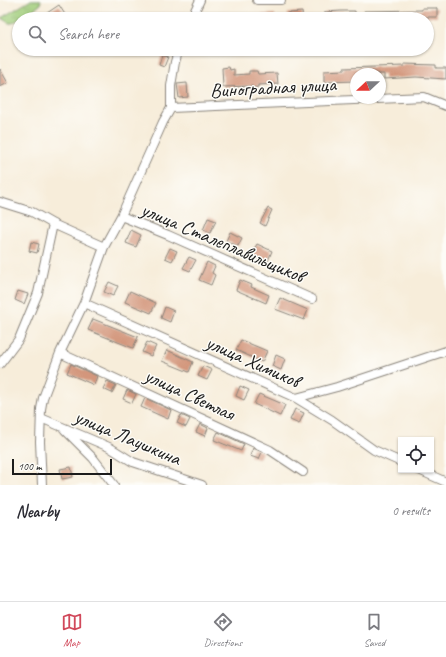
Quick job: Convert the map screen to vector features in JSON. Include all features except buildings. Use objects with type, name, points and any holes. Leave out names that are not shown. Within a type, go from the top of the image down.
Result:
[{"type":"street","points":[[194,12],[200,0]]},
{"type":"street","points":[[257,0],[281,0]]},
{"type":"street","points":[[42,485],[40,442],[41,409],[43,398],[60,353],[84,303],[104,247],[121,216],[162,122],[171,108],[171,86],[177,56]]},
{"type":"street","name":"Виноградная улица","points":[[171,108],[424,97],[446,106]]},
{"type":"street","points":[[0,204],[32,212],[53,224],[104,247]]},
{"type":"street","name":"улица Сталеплавильщиков","points":[[121,216],[168,235],[312,299]]},
{"type":"street","points":[[0,364],[19,339],[38,293],[53,224]]},
{"type":"street","name":"улица Химиков","points":[[84,303],[296,398],[332,420],[374,450],[398,461]]},
{"type":"street","points":[[296,398],[337,387],[446,351]]},
{"type":"street","name":"улица Светлая","points":[[60,353],[270,450],[303,472]]},
{"type":"street","name":"улица Лаушкина","points":[[41,418],[109,447],[133,462],[202,485]]},
{"type":"street","points":[[62,426],[93,458],[114,485]]},
{"type":"street","points":[[426,473],[446,482]]},
{"type":"green space","points":[[31,0],[41,0],[40,5],[30,12],[12,12],[12,23],[9,23],[1,18]]}]
